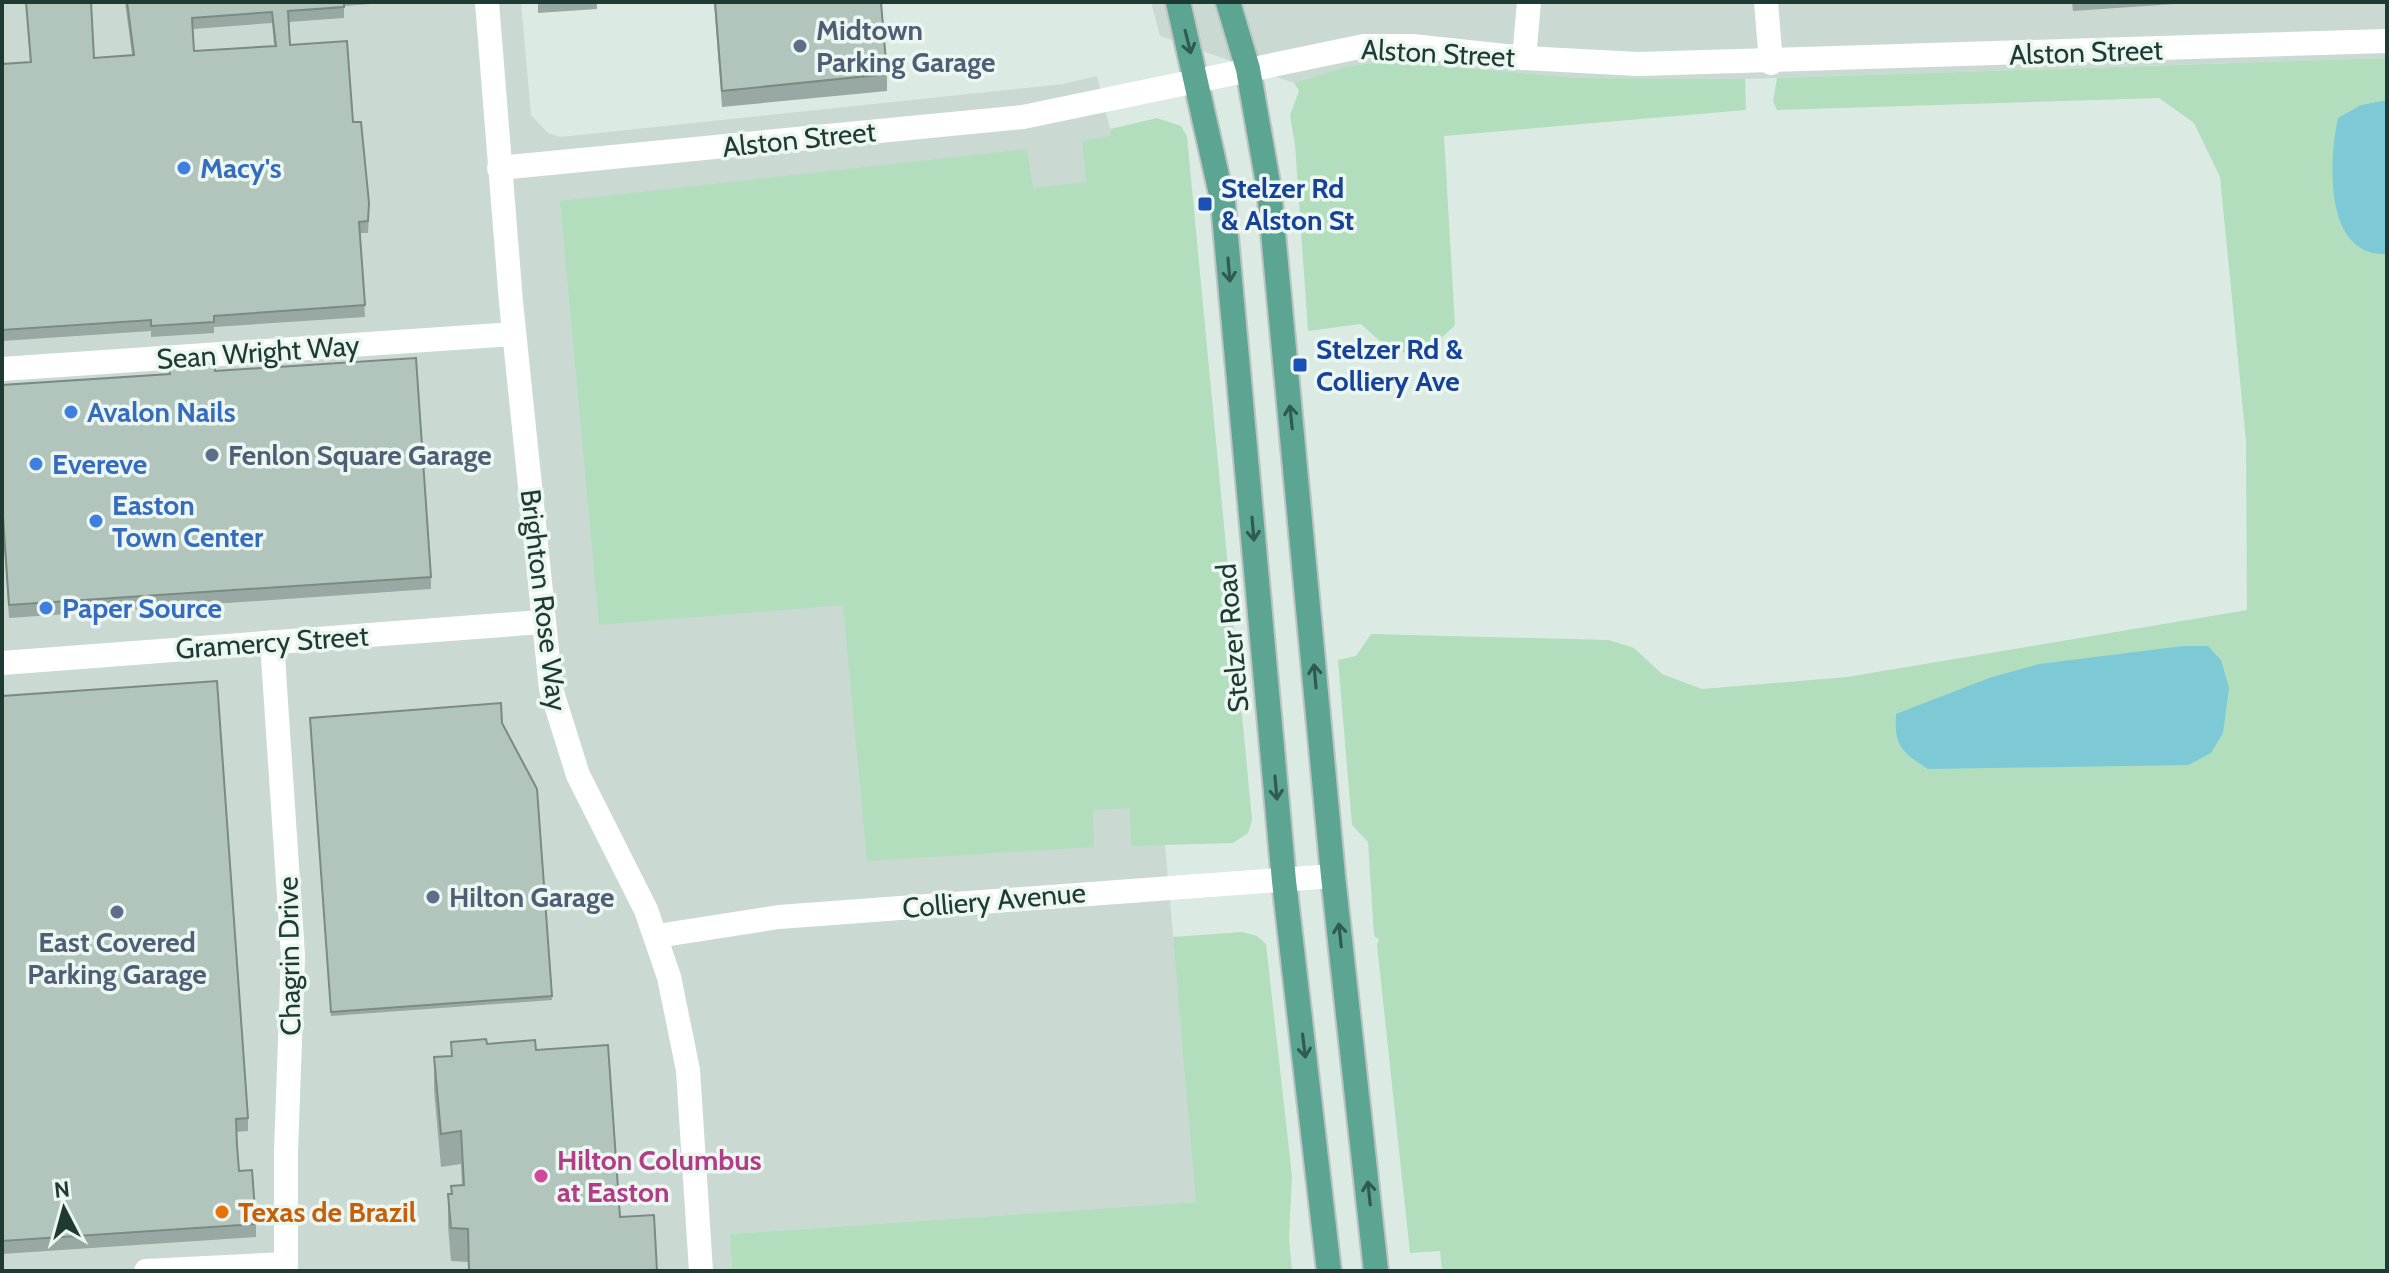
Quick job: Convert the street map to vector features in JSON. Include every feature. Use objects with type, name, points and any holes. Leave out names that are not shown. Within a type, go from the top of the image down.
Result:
[{"type":"main road","name":"Stelzer Road","points":[[1178,2],[1223,203],[1284,881],[1329,1271]]},
{"type":"main road","points":[[1228,2],[1248,69],[1269,189],[1333,876],[1376,1271]]},
{"type":"street","name":"Brighton Rose Way","points":[[487,2],[514,334],[541,622],[551,689],[574,765],[657,936],[685,1047],[701,1271]]},
{"type":"street","points":[[1524,58],[1529,2]]},
{"type":"street","points":[[1766,2],[1771,63]]},
{"type":"street","name":"Alston Street","points":[[499,168],[1023,117],[1364,46],[1412,46],[1524,58],[1638,64],[1771,63],[2387,41]]},
{"type":"street","name":"Sean Wright Way","points":[[2,369],[514,334]]},
{"type":"street","name":"Gramercy Street","points":[[2,663],[541,622]]},
{"type":"street","name":"Chagrin Drive","points":[[272,642],[293,968],[286,1268]]},
{"type":"street","name":"Colliery Avenue","points":[[657,936],[808,914],[1333,876]]},
{"type":"street","points":[[146,1271],[286,1268]]},
{"type":"shaded area","points":[[2,2],[521,2],[531,115],[548,133],[560,137],[1063,84],[1097,76],[1112,136],[1104,164],[1197,1202],[730,1234],[732,1271],[2,1271]]},
{"type":"shaded area","points":[[1151,2],[2387,2],[2387,58],[1745,79],[1577,78],[1390,61],[1349,66],[1294,83],[1160,36]]},
{"type":"green space","points":[[2387,58],[2387,100],[2361,105],[2379,254],[2387,254],[2387,1271],[1442,1271],[1440,1251],[1410,1253],[1377,945],[1379,939],[1374,936],[1368,842],[1352,825],[1338,660],[1356,656],[1371,634],[1609,640],[1634,648],[1662,674],[1702,689],[1847,677],[2247,610],[2246,441],[2220,177],[2194,123],[2159,98],[1777,110],[1773,101],[1777,78]]},
{"type":"green space","points":[[1390,61],[1577,78],[1745,79],[1746,110],[1444,136],[1455,325],[1429,346],[1408,353],[1387,345],[1361,324],[1308,331],[1295,145],[1290,115],[1299,91],[1294,83],[1349,66]]},
{"type":"green space","points":[[1157,118],[1181,126],[1187,136],[1252,820],[1248,833],[1233,843],[1131,846],[1130,808],[1093,810],[1094,847],[867,861],[843,605],[599,625],[560,201],[1027,149],[1033,188],[1086,182],[1082,141],[1111,136],[1110,129]]},
{"type":"green space","points":[[1242,932],[1257,936],[1266,944],[1292,1176],[1289,1238],[1292,1271],[732,1271],[730,1234],[1196,1202],[1173,937]]},
{"type":"water","points":[[2387,100],[2387,254],[2366,251],[2351,240],[2341,223],[2335,203],[2333,157],[2338,118],[2361,105]]},
{"type":"water","points":[[2183,646],[2208,646],[2221,660],[2229,688],[2223,733],[2211,753],[2188,765],[1928,769],[1906,753],[1898,741],[1896,714],[1989,678],[2039,664]]},
{"type":"building","name":"Macy's","points":[[26,2],[91,2],[94,58],[134,55],[127,2],[344,2],[344,7],[288,11],[290,45],[347,41],[353,122],[361,122],[369,203],[368,221],[359,222],[365,305],[214,316],[214,322],[151,326],[151,320],[2,330],[2,64],[31,62]],"holes":[[[272,12],[276,46],[194,51],[192,18]]]},
{"type":"building","name":"Midtown Parking Garage","points":[[715,2],[881,2],[887,74],[722,91]]},
{"type":"building","name":"Fenlon Square Garage","points":[[416,358],[431,577],[9,605],[2,502],[2,385],[170,374],[169,366],[214,363],[215,371]]},
{"type":"building","name":"East Covered Parking Garage","points":[[217,681],[248,1118],[236,1119],[237,1145],[239,1171],[252,1170],[256,1224],[2,1241],[2,696]]},
{"type":"building","name":"Hilton Garage","points":[[501,703],[502,723],[537,789],[552,996],[331,1012],[310,718]]},
{"type":"building","name":"Hilton Columbus at Easton","points":[[486,1039],[487,1044],[535,1040],[536,1050],[608,1045],[620,1217],[654,1215],[657,1271],[469,1271],[468,1229],[451,1228],[448,1194],[452,1194],[451,1186],[464,1185],[461,1131],[441,1134],[434,1057],[452,1056],[451,1042]]},
{"type":"place","name":"Midtown Parking Garage","points":[[800,46]]},
{"type":"place","name":"Macy's","points":[[184,168]]},
{"type":"place","name":"Stelzer Rd & Alston St","points":[[1205,204]]},
{"type":"place","name":"Stelzer Rd & Colliery Ave","points":[[1300,365]]},
{"type":"place","name":"Avalon Nails","points":[[71,412]]},
{"type":"place","name":"Fenlon Square Garage","points":[[212,455]]},
{"type":"place","name":"Evereve","points":[[36,464]]},
{"type":"place","name":"Easton Town Center","points":[[96,521]]},
{"type":"place","name":"Paper Source","points":[[46,608]]},
{"type":"place","name":"Hilton Garage","points":[[433,897]]},
{"type":"place","name":"East Covered Parking Garage","points":[[117,912]]},
{"type":"place","name":"Hilton Columbus at Easton","points":[[541,1176]]},
{"type":"place","name":"Texas de Brazil","points":[[222,1212]]}]
